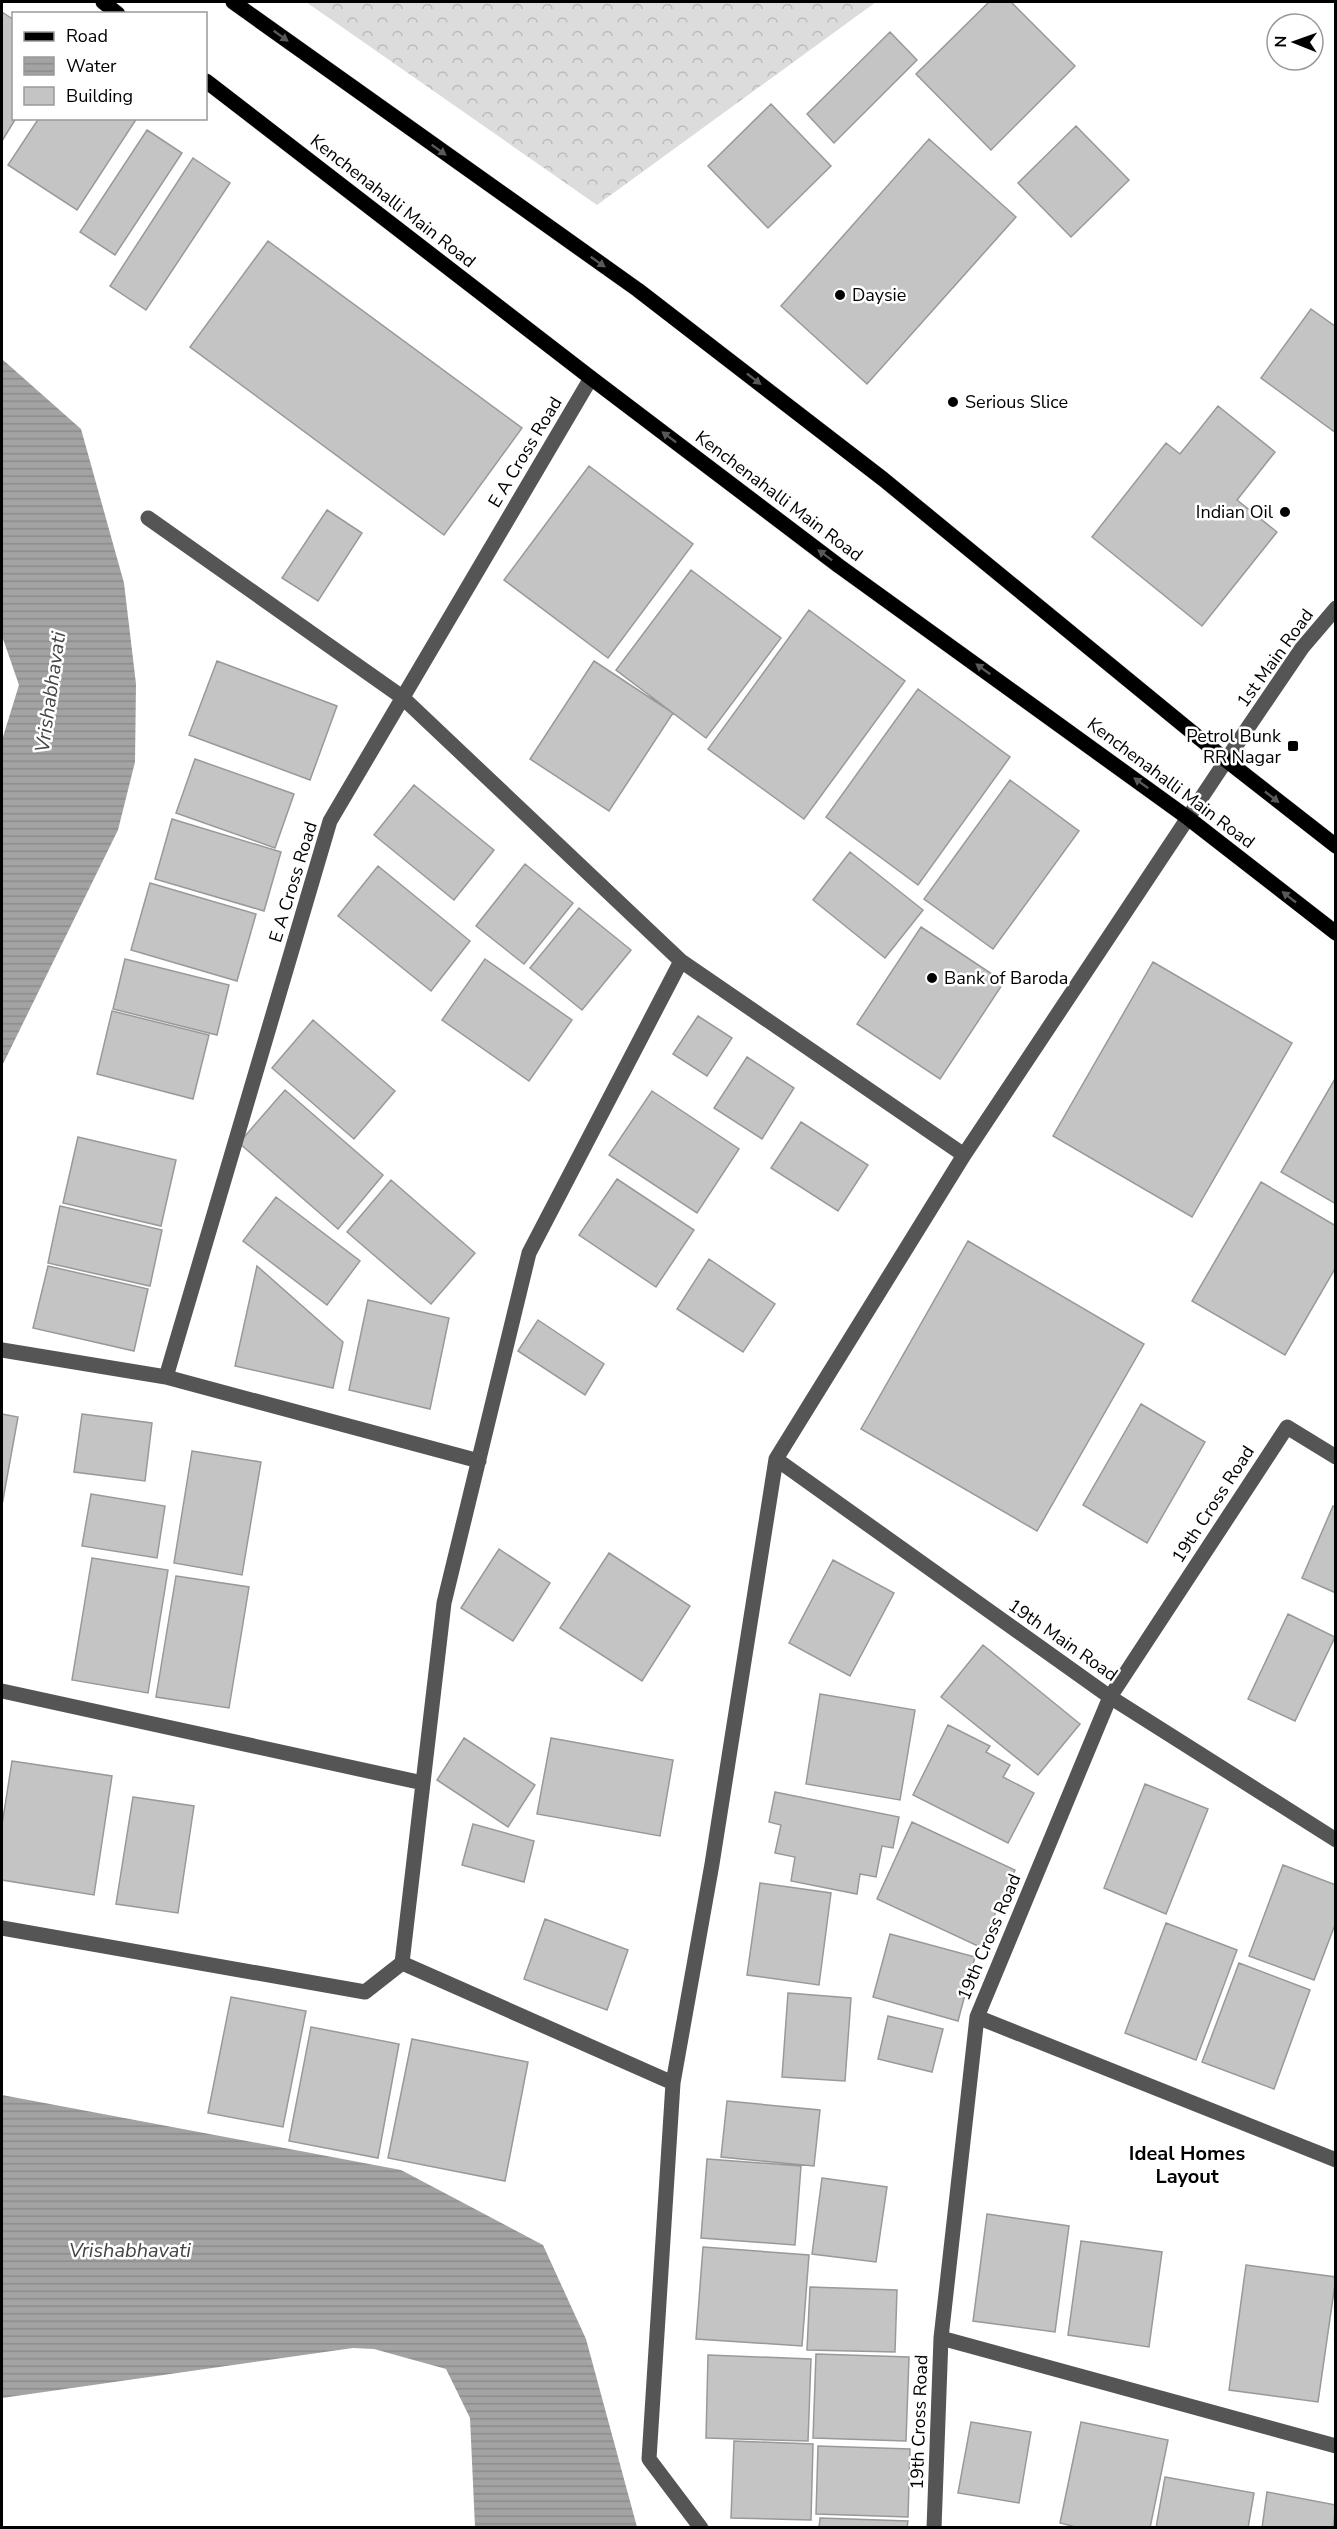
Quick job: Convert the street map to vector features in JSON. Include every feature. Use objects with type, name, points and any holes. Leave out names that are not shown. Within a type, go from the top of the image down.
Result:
[{"type":"main road","points":[[102,2],[115,12]]},
{"type":"main road","points":[[233,2],[638,290],[883,479],[1226,760],[1335,846]]},
{"type":"main road","name":"Kenchenahalli Main Road","points":[[207,82],[839,566],[1188,818],[1335,933]]},
{"type":"street","name":"E A Cross Road","points":[[166,1377],[330,821],[591,378]]},
{"type":"street","points":[[148,518],[402,698],[681,961],[964,1155]]},
{"type":"street","name":"1st Main Road","points":[[776,1460],[964,1155],[1226,760],[1302,648],[1335,608]]},
{"type":"street","points":[[2,1928],[365,1992],[402,1962],[444,1603],[530,1253],[681,961]]},
{"type":"street","points":[[2,1350],[166,1377],[479,1461]]},
{"type":"street","name":"19th Cross Road","points":[[934,2528],[941,2338],[977,2016],[1110,1697],[1287,1427],[1335,1457]]},
{"type":"street","points":[[701,2528],[649,2458],[673,2083],[712,1864],[776,1460]]},
{"type":"street","name":"19th Main Road","points":[[776,1460],[1110,1697],[1335,1840]]},
{"type":"street","points":[[2,1691],[423,1783]]},
{"type":"street","points":[[402,1962],[673,2083]]},
{"type":"street","points":[[977,2016],[1335,2160]]},
{"type":"street","points":[[941,2338],[1335,2445]]},
{"type":"green space","points":[[306,2],[876,2],[597,205]]},
{"type":"water","name":"Vrishabhavati","points":[[2,359],[81,429],[124,583],[136,684],[135,762],[118,830],[2,1066],[2,740],[19,685],[2,636]]},
{"type":"water","name":"Vrishabhavati","points":[[2,2095],[401,2170],[543,2245],[586,2339],[637,2527],[475,2527],[470,2418],[446,2369],[374,2349],[353,2348],[2,2398]]},
{"type":"building","points":[[989,2],[1011,2],[1075,66],[991,150],[916,74]]},
{"type":"building","points":[[2,12],[12,19],[12,120],[15,120],[2,141]]},
{"type":"building","points":[[890,32],[917,60],[834,143],[807,114]]},
{"type":"building","points":[[771,104],[831,166],[768,228],[708,166]]},
{"type":"building","points":[[38,120],[136,120],[77,210],[8,165]]},
{"type":"building","points":[[1076,126],[1129,180],[1071,237],[1018,183]]},
{"type":"building","points":[[147,130],[182,153],[115,255],[80,232]]},
{"type":"building","points":[[929,139],[1016,217],[867,384],[781,306]]},
{"type":"building","points":[[193,158],[230,183],[146,310],[110,286]]},
{"type":"building","points":[[268,241],[522,428],[444,535],[190,347]]},
{"type":"building","points":[[1311,309],[1336,327],[1336,433],[1261,378]]},
{"type":"building","points":[[1218,406],[1275,452],[1237,500],[1277,532],[1202,626],[1092,537],[1166,443],[1180,454]]},
{"type":"building","points":[[589,466],[693,544],[608,658],[504,580]]},
{"type":"building","points":[[327,510],[362,533],[318,601],[282,578]]},
{"type":"building","points":[[691,570],[781,638],[706,738],[616,670]]},
{"type":"building","points":[[809,610],[905,681],[804,819],[708,749]]},
{"type":"building","points":[[217,661],[337,706],[310,780],[189,735]]},
{"type":"building","points":[[594,661],[673,713],[609,811],[530,759]]},
{"type":"building","points":[[918,689],[1010,757],[918,885],[826,817]]},
{"type":"building","points":[[195,759],[294,794],[275,848],[176,813]]},
{"type":"building","points":[[1010,780],[1079,831],[993,949],[924,899]]},
{"type":"building","points":[[414,785],[494,850],[454,900],[374,835]]},
{"type":"building","points":[[172,819],[281,852],[264,911],[155,879]]},
{"type":"building","points":[[850,852],[923,910],[885,958],[813,900]]},
{"type":"building","points":[[525,864],[573,903],[524,964],[476,926]]},
{"type":"building","points":[[378,866],[470,941],[431,991],[338,916]]},
{"type":"building","points":[[150,883],[256,914],[237,981],[131,950]]},
{"type":"building","points":[[579,908],[631,950],[582,1010],[530,968]]},
{"type":"building","points":[[921,927],[1004,982],[940,1079],[857,1024]]},
{"type":"building","points":[[125,959],[229,985],[217,1035],[113,1009]]},
{"type":"building","points":[[485,959],[572,1020],[529,1081],[442,1020]]},
{"type":"building","points":[[1153,962],[1292,1043],[1192,1217],[1053,1136]]},
{"type":"building","points":[[112,1011],[209,1035],[193,1099],[97,1074]]},
{"type":"building","points":[[698,1016],[732,1038],[707,1076],[673,1054]]},
{"type":"building","points":[[313,1020],[395,1091],[354,1139],[272,1068]]},
{"type":"building","points":[[747,1057],[794,1088],[762,1139],[714,1108]]},
{"type":"building","points":[[1336,1077],[1336,1204],[1281,1172]]},
{"type":"building","points":[[285,1090],[383,1175],[338,1229],[239,1143]]},
{"type":"building","points":[[652,1091],[739,1149],[697,1213],[609,1155]]},
{"type":"building","points":[[801,1122],[868,1165],[838,1211],[771,1168]]},
{"type":"building","points":[[78,1137],[176,1160],[161,1226],[63,1203]]},
{"type":"building","points":[[617,1179],[694,1230],[656,1287],[579,1235]]},
{"type":"building","points":[[391,1180],[475,1253],[431,1304],[347,1232]]},
{"type":"building","points":[[1261,1182],[1336,1226],[1336,1267],[1285,1355],[1192,1301]]},
{"type":"building","points":[[276,1197],[360,1261],[327,1305],[243,1241]]},
{"type":"building","points":[[60,1206],[162,1230],[150,1286],[48,1263]]},
{"type":"building","points":[[968,1241],[1144,1344],[1037,1531],[861,1429]]},
{"type":"building","points":[[709,1259],[775,1304],[743,1352],[677,1309]]},
{"type":"building","points":[[48,1266],[148,1289],[134,1351],[33,1328]]},
{"type":"building","points":[[257,1266],[343,1342],[333,1388],[235,1366]]},
{"type":"building","points":[[368,1300],[449,1318],[430,1409],[349,1390]]},
{"type":"building","points":[[538,1320],[604,1364],[585,1395],[518,1351]]},
{"type":"building","points":[[1141,1404],[1205,1442],[1147,1543],[1083,1505]]},
{"type":"building","points":[[2,1414],[18,1417],[2,1505]]},
{"type":"building","points":[[82,1414],[152,1423],[145,1481],[74,1472]]},
{"type":"building","points":[[192,1451],[261,1462],[242,1575],[174,1563]]},
{"type":"building","points":[[91,1494],[165,1506],[157,1558],[82,1546]]},
{"type":"building","points":[[1333,1506],[1336,1507],[1336,1593],[1302,1578]]},
{"type":"building","points":[[499,1549],[550,1583],[513,1641],[461,1608]]},
{"type":"building","points":[[609,1553],[690,1606],[642,1681],[560,1628]]},
{"type":"building","points":[[92,1558],[168,1570],[148,1693],[72,1680]]},
{"type":"building","points":[[833,1560],[894,1593],[850,1676],[789,1643]]},
{"type":"building","points":[[176,1576],[249,1587],[229,1708],[156,1697]]},
{"type":"building","points":[[1288,1614],[1335,1637],[1295,1721],[1248,1699]]},
{"type":"building","points":[[983,1645],[1080,1724],[1038,1775],[941,1697]]},
{"type":"building","points":[[820,1694],[915,1710],[900,1800],[806,1784]]},
{"type":"building","points":[[948,1725],[990,1746],[986,1752],[1010,1765],[1003,1777],[1034,1793],[1008,1843],[913,1795]]},
{"type":"building","points":[[464,1738],[535,1785],[508,1827],[437,1780]]},
{"type":"building","points":[[551,1738],[673,1760],[660,1836],[537,1814]]},
{"type":"building","points":[[12,1761],[112,1776],[94,1895],[2,1880],[2,1825]]},
{"type":"building","points":[[1145,1784],[1208,1809],[1166,1914],[1104,1888]]},
{"type":"building","points":[[775,1792],[899,1817],[893,1848],[882,1846],[876,1877],[860,1874],[857,1894],[791,1881],[795,1857],[775,1853],[781,1825],[769,1822]]},
{"type":"building","points":[[133,1797],[194,1806],[178,1913],[116,1904]]},
{"type":"building","points":[[912,1822],[1015,1870],[980,1947],[877,1899]]},
{"type":"building","points":[[473,1824],[534,1841],[524,1882],[462,1865]]},
{"type":"building","points":[[1283,1865],[1336,1885],[1336,1922],[1314,1980],[1249,1956]]},
{"type":"building","points":[[760,1883],[831,1893],[819,1985],[747,1975]]},
{"type":"building","points":[[545,1919],[628,1950],[607,2010],[524,1979]]},
{"type":"building","points":[[1166,1923],[1237,1950],[1196,2060],[1125,2033]]},
{"type":"building","points":[[890,1934],[975,1957],[958,2021],[873,1997]]},
{"type":"building","points":[[1239,1963],[1310,1990],[1274,2089],[1202,2062]]},
{"type":"building","points":[[788,1993],[851,1998],[845,2081],[782,2077]]},
{"type":"building","points":[[231,1997],[306,2011],[283,2127],[208,2113]]},
{"type":"building","points":[[888,2016],[943,2029],[932,2072],[878,2059]]},
{"type":"building","points":[[311,2027],[399,2044],[378,2158],[289,2141]]},
{"type":"building","points":[[412,2039],[528,2062],[505,2181],[388,2158]]},
{"type":"building","points":[[727,2101],[820,2110],[814,2166],[721,2157]]},
{"type":"building","points":[[707,2159],[801,2166],[795,2245],[701,2238]]},
{"type":"building","points":[[822,2178],[887,2187],[876,2262],[812,2254]]},
{"type":"building","points":[[987,2214],[1069,2226],[1055,2332],[973,2321]]},
{"type":"building","points":[[1081,2241],[1162,2252],[1149,2347],[1068,2335]]},
{"type":"building","points":[[703,2247],[809,2255],[802,2346],[696,2339]]},
{"type":"building","points":[[1246,2265],[1336,2277],[1318,2402],[1229,2390]]},
{"type":"building","points":[[810,2287],[897,2290],[895,2352],[807,2350]]},
{"type":"building","points":[[816,2354],[909,2357],[906,2441],[813,2438]]},
{"type":"building","points":[[708,2355],[811,2359],[808,2441],[706,2438]]},
{"type":"building","points":[[971,2422],[1031,2432],[1019,2503],[958,2493]]},
{"type":"building","points":[[1081,2422],[1168,2440],[1150,2528],[1080,2528],[1060,2523]]},
{"type":"building","points":[[734,2441],[813,2444],[811,2520],[731,2518]]},
{"type":"building","points":[[818,2446],[910,2449],[908,2517],[816,2514]]},
{"type":"building","points":[[1165,2477],[1254,2493],[1248,2528],[1156,2528]]},
{"type":"building","points":[[1267,2492],[1336,2505],[1333,2528],[1262,2528]]},
{"type":"building","points":[[820,2518],[908,2521],[907,2528],[819,2528]]},
{"type":"place","name":"Daysie","points":[[840,295]]},
{"type":"place","name":"Serious Slice","points":[[953,402]]},
{"type":"place","name":"Indian Oil","points":[[1285,512]]},
{"type":"place","name":"Petrol Bunk RR Nagar","points":[[1293,746]]},
{"type":"place","name":"Bank of Baroda","points":[[932,978]]},
{"type":"district","name":"Ideal Homes Layout","points":[[1187,2164]]}]
